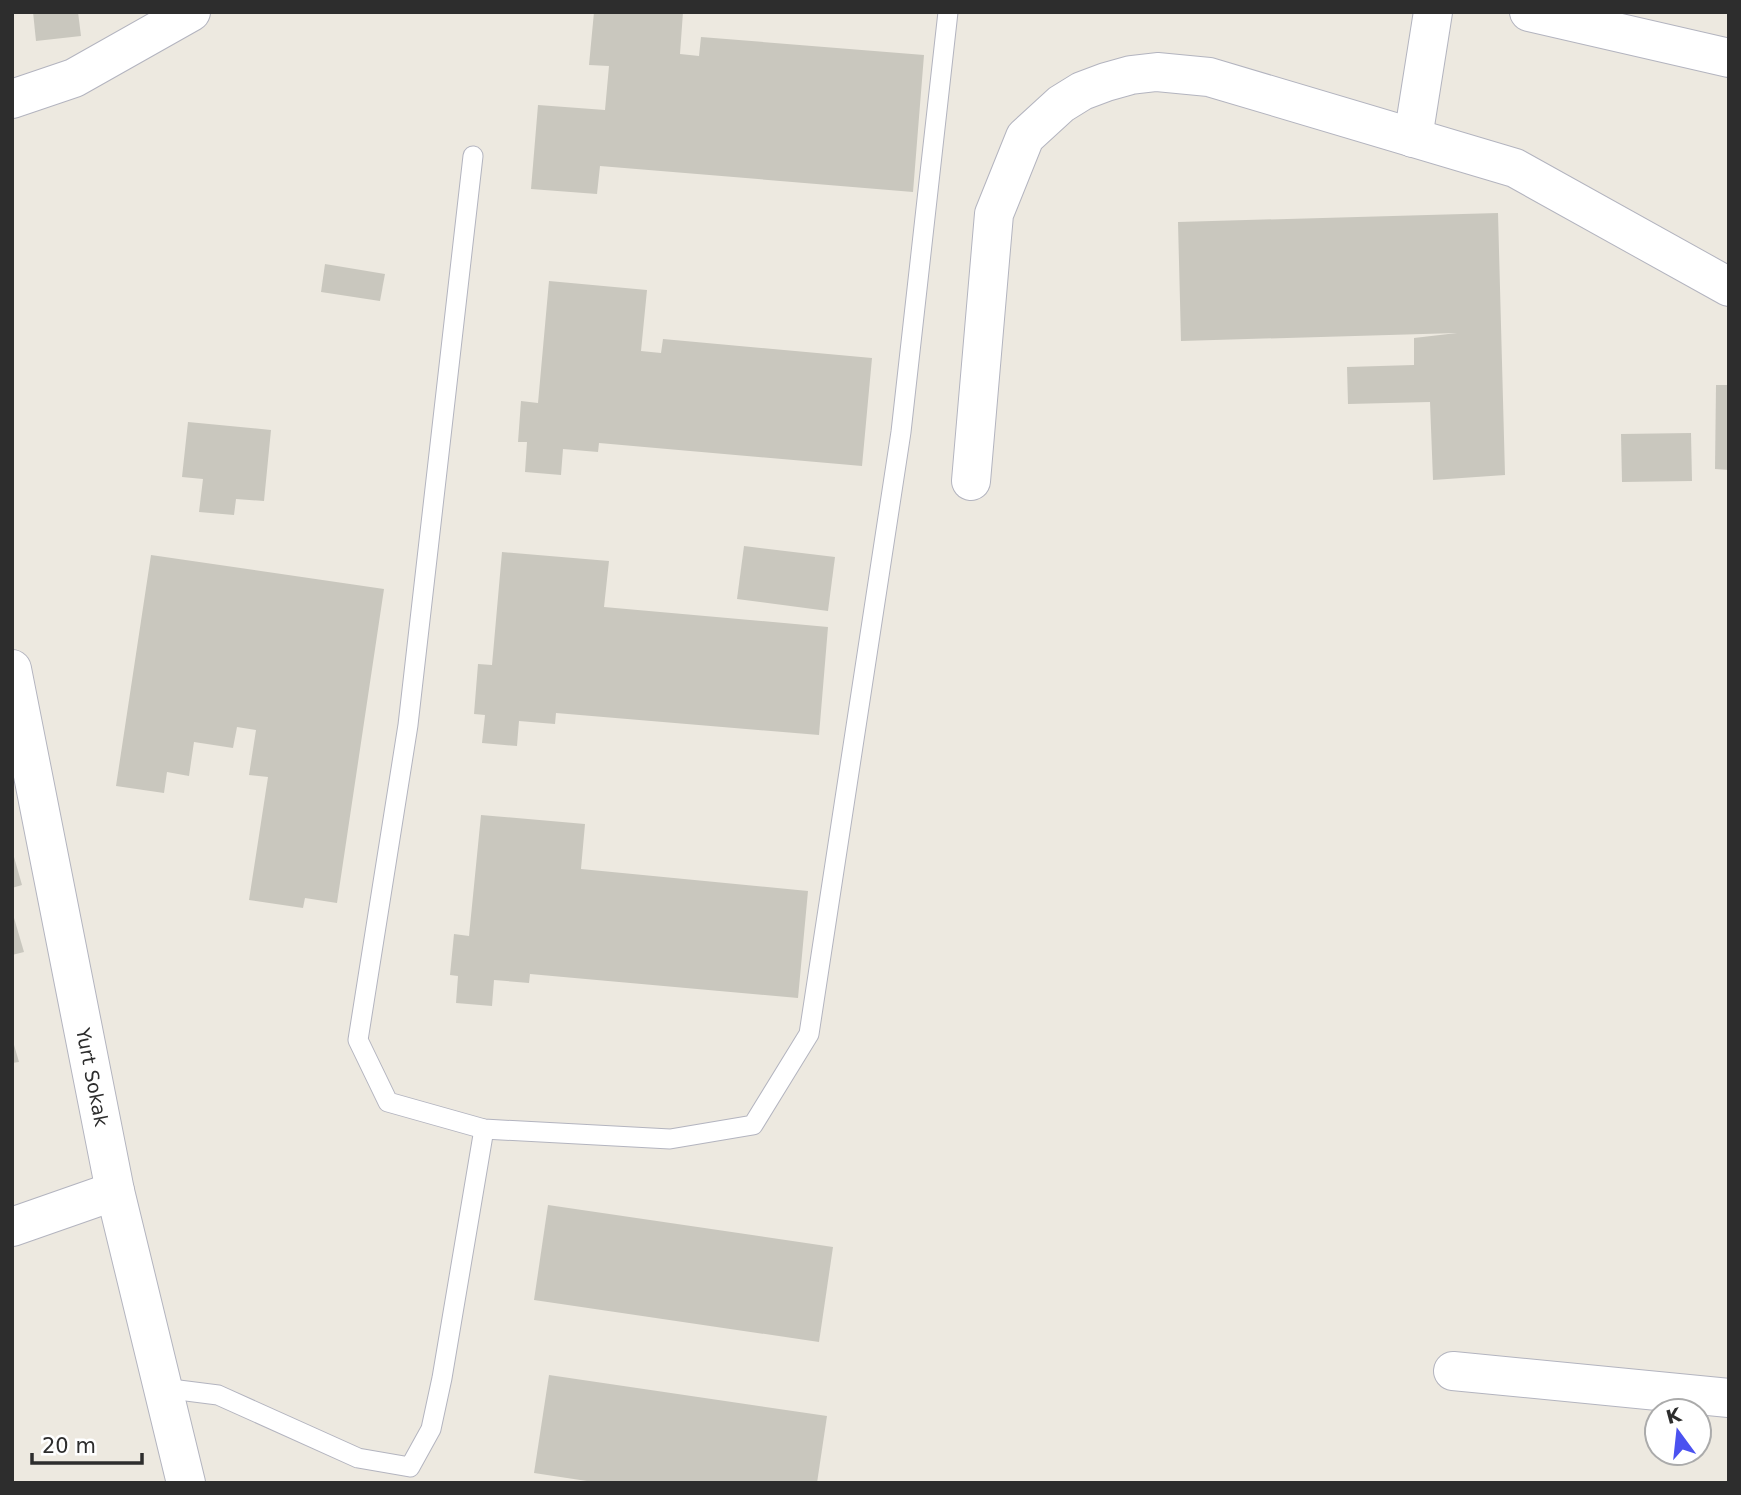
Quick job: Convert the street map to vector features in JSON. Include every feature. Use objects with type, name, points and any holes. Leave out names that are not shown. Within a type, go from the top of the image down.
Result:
[{"type":"street","points":[[12,99],[74,78],[191,12]]},
{"type":"street","points":[[1413,138],[1433,12]]},
{"type":"street","points":[[1530,12],[1729,58]]},
{"type":"street","points":[[971,481],[993,214],[1026,137],[1061,104],[1082,91],[1131,75],[1183,73],[1209,78],[1515,168],[1729,287]]},
{"type":"street","name":"Yurt Sokak","points":[[12,669],[116,1191],[186,1483]]},
{"type":"street","points":[[12,1227],[116,1191]]},
{"type":"street","points":[[1453,1371],[1729,1398]]},
{"type":"lane","points":[[474,156],[408,725],[358,1040],[388,1102],[484,1129],[670,1139],[754,1125],[808,1034],[901,432],[948,12]]},
{"type":"lane","points":[[163,1388],[218,1395],[358,1458],[410,1467],[431,1429],[484,1129]]},
{"type":"building","points":[[33,12],[78,12],[81,36],[36,41]]},
{"type":"building","points":[[594,12],[683,12],[680,54],[699,56],[701,37],[924,55],[913,192],[600,166],[597,194],[531,189],[538,105],[605,110],[609,66],[589,65]]},
{"type":"building","points":[[1498,213],[1505,475],[1433,480],[1430,402],[1348,404],[1347,367],[1414,365],[1414,338],[1457,333],[1181,341],[1178,222]]},
{"type":"building","points":[[325,264],[385,274],[380,301],[321,292]]},
{"type":"building","points":[[549,281],[647,290],[641,351],[661,353],[663,339],[872,358],[862,466],[599,443],[598,452],[563,449],[561,475],[525,472],[527,442],[518,442],[521,401],[538,403]]},
{"type":"building","points":[[1716,385],[1729,385],[1729,470],[1715,469]]},
{"type":"building","points":[[188,422],[271,430],[264,501],[236,499],[234,515],[199,512],[203,479],[182,477]]},
{"type":"building","points":[[1691,433],[1692,481],[1622,482],[1621,434]]},
{"type":"building","points":[[744,546],[835,557],[828,611],[737,599]]},
{"type":"building","points":[[502,552],[609,561],[604,607],[828,627],[819,735],[556,713],[555,724],[519,721],[517,746],[482,743],[485,715],[474,714],[478,664],[492,665]]},
{"type":"building","points":[[151,555],[384,589],[337,903],[305,898],[303,908],[249,900],[268,777],[249,775],[256,730],[237,727],[233,748],[194,742],[189,776],[167,772],[164,793],[116,786]]},
{"type":"building","points":[[481,815],[585,824],[581,869],[808,891],[798,998],[530,974],[529,983],[494,980],[492,1006],[456,1003],[458,976],[450,975],[454,934],[469,936]]},
{"type":"building","points":[[12,850],[22,885],[12,888]]},
{"type":"building","points":[[12,911],[24,952],[12,955]]},
{"type":"building","points":[[12,1038],[19,1062],[12,1063]]},
{"type":"building","points":[[548,1205],[833,1247],[819,1342],[534,1300]]},
{"type":"building","points":[[549,1375],[827,1416],[817,1483],[600,1483],[534,1473]]}]
